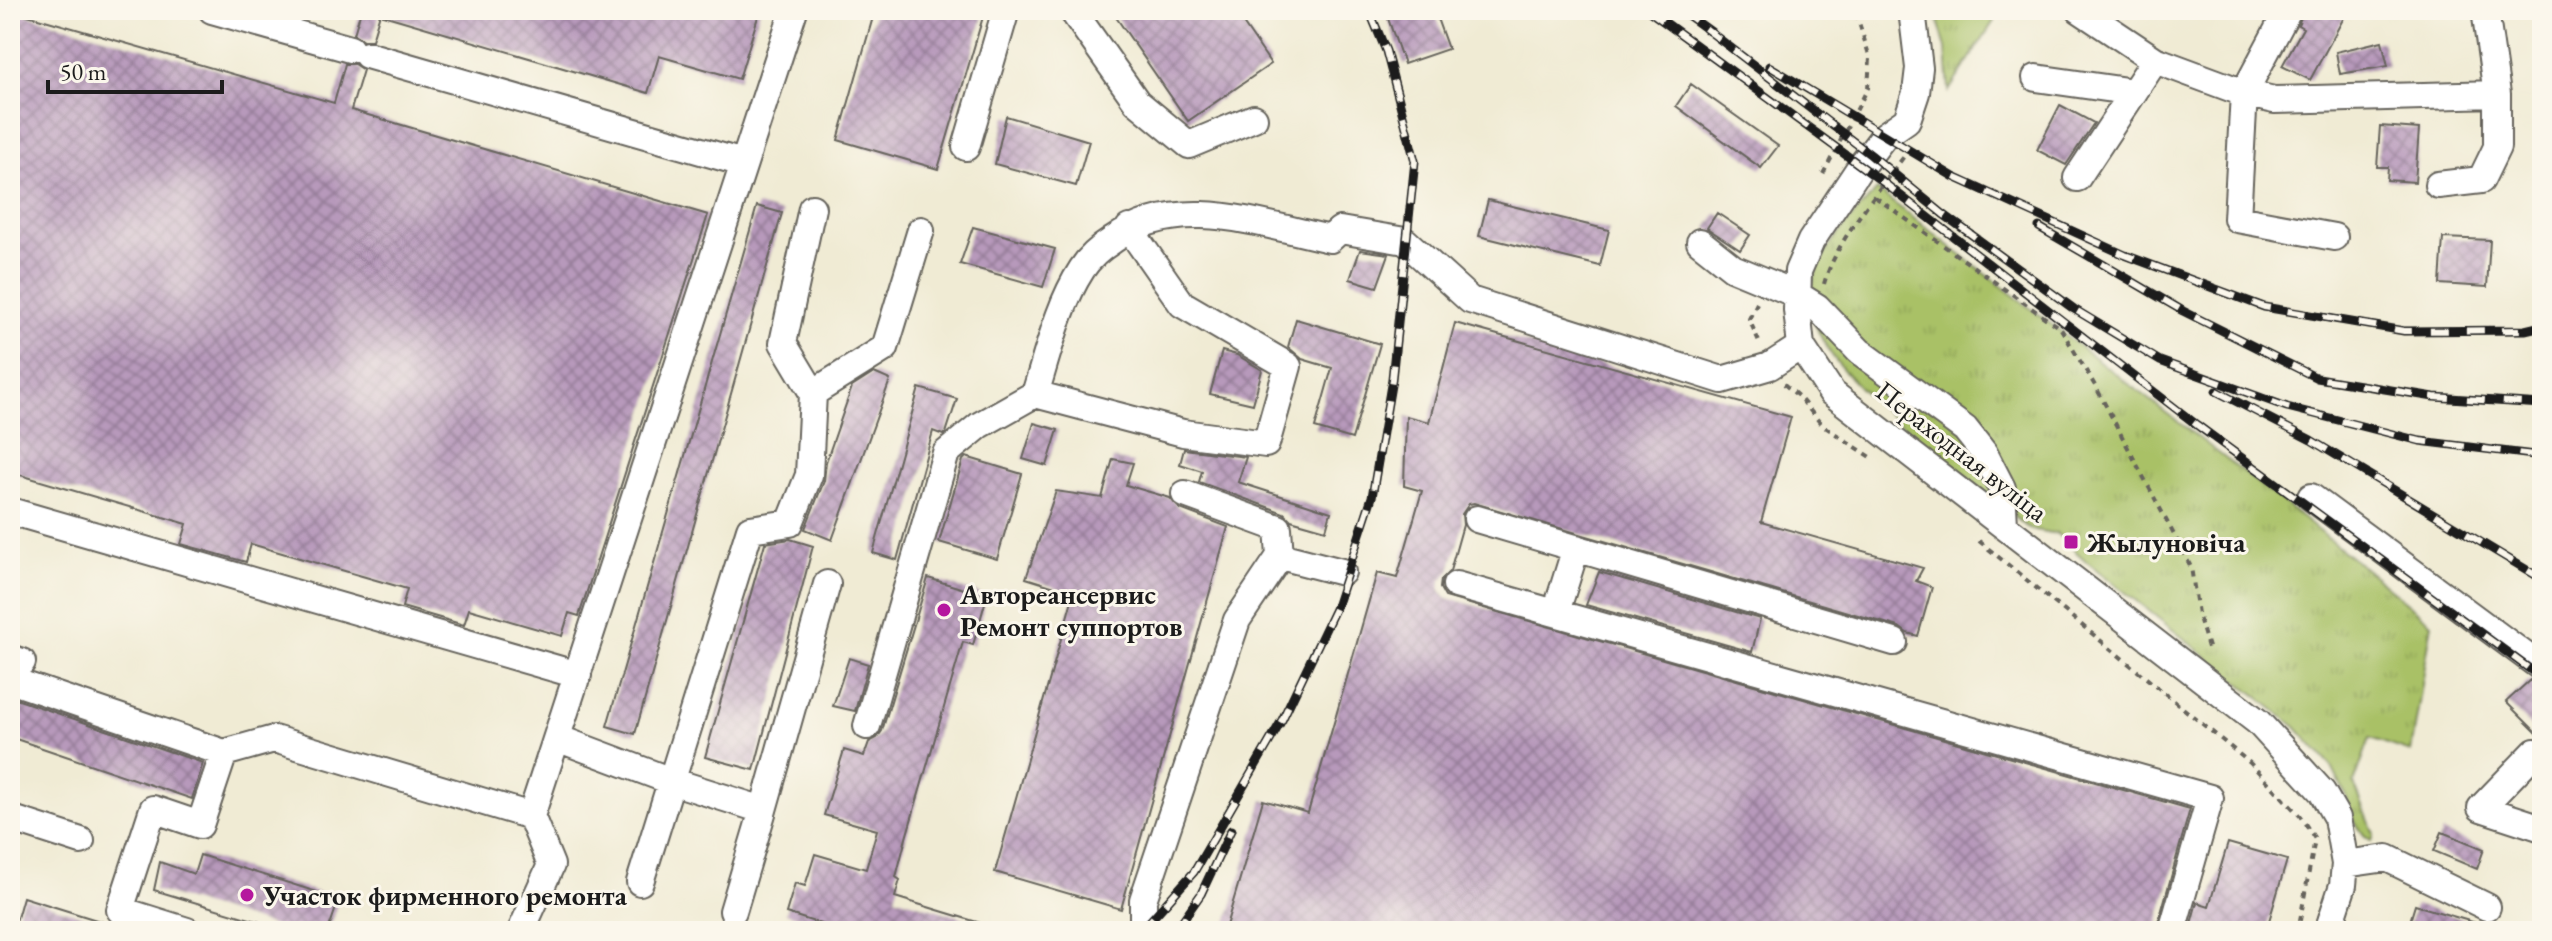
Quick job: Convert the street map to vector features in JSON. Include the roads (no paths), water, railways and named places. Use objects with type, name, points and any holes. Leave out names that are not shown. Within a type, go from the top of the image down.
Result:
[{"type":"street","points":[[212,10],[743,163]]},
{"type":"street","points":[[521,931],[551,865],[531,816],[794,10]]},
{"type":"street","points":[[966,147],[1006,10]]},
{"type":"street","points":[[1072,10],[1137,102],[1189,145],[1254,118]]},
{"type":"street","name":"Пераходная вуліца","points":[[1912,10],[1919,68],[1916,93],[1907,120],[1884,136],[1811,241],[1798,271],[1796,294],[1801,346],[1832,393],[2258,722],[2322,792],[2337,818],[2345,864]]},
{"type":"street","points":[[2080,10],[2155,60],[2244,93],[2274,100],[2497,94]]},
{"type":"street","points":[[2288,10],[2244,93],[2237,219],[2334,237]]},
{"type":"street","points":[[2438,185],[2481,180],[2497,147],[2497,94],[2485,10]]},
{"type":"street","points":[[2077,178],[2155,60]]},
{"type":"street","points":[[2036,78],[2134,92]]},
{"type":"street","points":[[640,882],[750,529],[790,523],[809,475],[813,393],[783,343],[812,208]]},
{"type":"street","points":[[867,726],[946,453],[980,425],[1035,394],[1067,297],[1083,266],[1129,228],[1160,217],[1201,213],[1330,239],[1340,230],[1405,241],[1470,300],[1722,380],[1770,366],[1801,346]]},
{"type":"street","points":[[1035,394],[1183,433],[1266,444],[1288,366],[1182,304],[1129,228]]},
{"type":"street","points":[[813,393],[885,348],[921,230]]},
{"type":"street","points":[[1700,242],[1733,268],[1796,294],[1817,307],[1859,351],[1965,429],[1984,453],[2002,488],[2004,525]]},
{"type":"street","points":[[1143,931],[1143,900],[1237,620],[1280,556],[1278,528],[1185,494]]},
{"type":"street","points":[[2311,497],[2542,668]]},
{"type":"street","points":[[10,511],[578,675]]},
{"type":"street","points":[[1477,519],[1894,642]]},
{"type":"street","points":[[1556,612],[1576,548]]},
{"type":"street","points":[[1280,556],[1342,572]]},
{"type":"street","points":[[733,911],[827,584]]},
{"type":"street","points":[[1456,585],[2210,798],[2172,931]]},
{"type":"street","points":[[14,667],[224,753],[274,739],[531,816]]},
{"type":"street","points":[[557,738],[671,781],[763,810]]},
{"type":"street","points":[[2535,752],[2481,808],[2542,828]]},
{"type":"street","points":[[187,931],[120,910],[153,809],[200,825],[224,753]]},
{"type":"street","points":[[10,818],[81,841]]},
{"type":"street","points":[[2328,931],[2343,885],[2345,864],[2387,858],[2487,907]]},
{"type":"railway","points":[[1141,931],[1194,872],[1282,720],[1336,607],[1372,497],[1392,379],[1415,161],[1386,51],[1369,10]]},
{"type":"railway","points":[[1648,10],[1883,182],[2197,425],[2542,678]]},
{"type":"railway","points":[[1681,10],[1714,34]]},
{"type":"railway","points":[[1705,28],[1943,214],[2074,309],[2160,361],[2287,407],[2420,441],[2542,456]]},
{"type":"railway","points":[[1769,66],[1954,177],[2125,255],[2264,307],[2404,331],[2525,330],[2542,326]]},
{"type":"railway","points":[[2039,227],[2183,311],[2317,378],[2434,397],[2542,404]]},
{"type":"railway","points":[[2216,391],[2311,440],[2542,579]]},
{"type":"railway","points":[[1175,931],[1201,894],[1231,830]]},
{"type":"place","name":"Жылуновіча","points":[[2071,542]]},
{"type":"place","name":"Автореансервис Ремонт суппортов","points":[[944,610]]},
{"type":"place","name":"Участок фирменного ремонта","points":[[247,895]]}]
